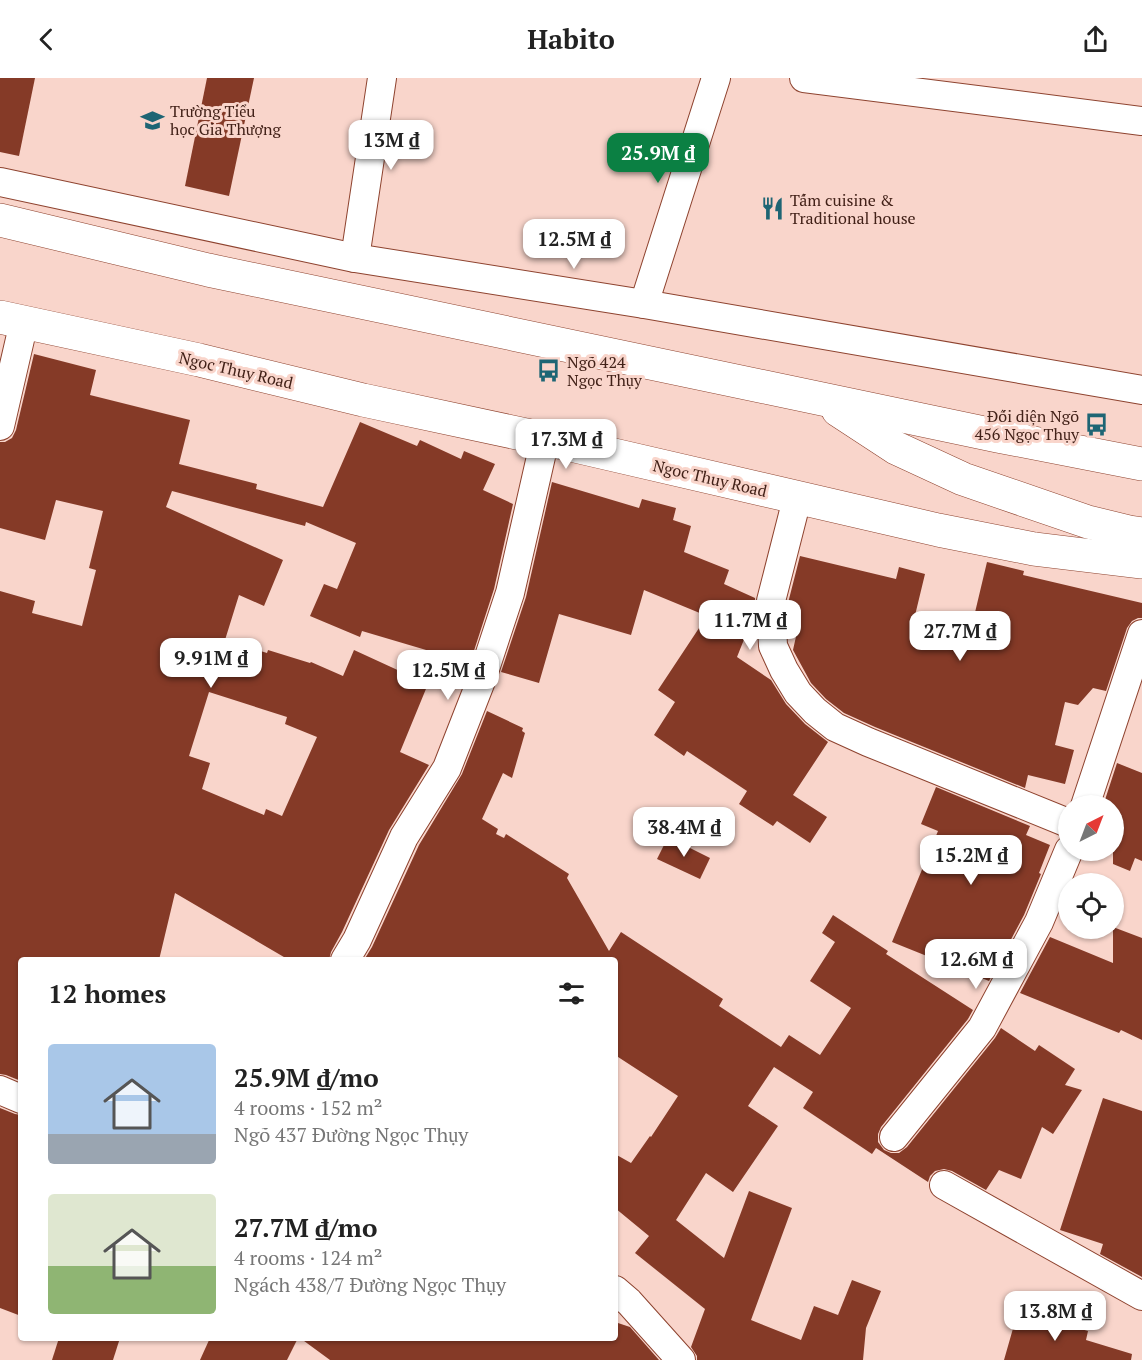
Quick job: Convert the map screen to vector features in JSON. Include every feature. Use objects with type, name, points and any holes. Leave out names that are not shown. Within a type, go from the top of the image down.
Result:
[{"type":"main road","points":[[0,220],[208,270],[1142,464]]},
{"type":"main road","name":"Ngoc Thuy Road","points":[[12,319],[938,530],[1034,549],[1142,562]]},
{"type":"main road","points":[[822,399],[896,448],[963,479],[1088,522],[1142,534]]},
{"type":"street","points":[[355,258],[382,78]]},
{"type":"street","points":[[644,304],[716,78]]},
{"type":"street","points":[[804,78],[1142,121]]},
{"type":"street","points":[[0,182],[355,258],[644,304],[1142,390]]},
{"type":"street","points":[[0,426],[12,319]]},
{"type":"street","points":[[347,957],[357,940],[404,837],[447,768],[481,681],[510,593],[545,439]]},
{"type":"street","points":[[797,499],[771,601],[773,646],[798,693],[835,727],[1058,819]]},
{"type":"street","points":[[1089,795],[1142,634]]},
{"type":"street","points":[[894,1137],[982,1028],[1039,922],[1064,861]]},
{"type":"street","points":[[0,1090],[18,1098]]},
{"type":"street","points":[[944,1185],[1142,1296]]},
{"type":"street","points":[[618,1293],[681,1360]]},
{"type":"building","points":[[0,78],[35,78],[19,156],[0,152]]},
{"type":"building","points":[[207,78],[254,78],[229,196],[185,186]]},
{"type":"building","points":[[34,354],[96,370],[90,395],[190,420],[179,464],[257,484],[256,489],[323,507],[360,422],[417,446],[420,440],[461,459],[464,451],[495,464],[483,490],[513,504],[494,589],[470,663],[362,631],[360,637],[310,616],[324,584],[337,589],[356,543],[306,522],[305,526],[172,491],[166,507],[283,560],[264,606],[239,595],[225,640],[267,653],[268,650],[311,662],[343,676],[354,650],[428,684],[400,752],[429,765],[389,830],[330,957],[284,957],[175,893],[160,957],[18,957],[18,1080],[0,1074],[0,591],[35,601],[32,613],[82,626],[96,570],[89,568],[103,511],[56,500],[45,540],[0,528],[0,442],[12,438],[16,430]],"holes":[[[209,692],[287,717],[285,724],[317,737],[282,816],[266,809],[264,815],[202,789],[210,763],[189,756]]]},
{"type":"building","points":[[552,482],[639,508],[642,499],[676,508],[673,520],[691,526],[684,552],[729,570],[724,584],[755,598],[755,612],[737,657],[771,680],[786,704],[805,724],[828,742],[793,795],[827,817],[810,843],[777,821],[773,826],[739,804],[747,791],[687,751],[684,756],[654,735],[675,702],[658,690],[707,616],[644,590],[631,635],[559,614],[539,683],[501,672],[526,597]]},
{"type":"building","points":[[800,556],[896,579],[899,567],[925,574],[911,632],[967,646],[987,562],[1024,571],[1023,575],[1142,603],[1142,618],[1132,621],[1127,628],[1106,691],[1093,688],[1078,705],[1065,702],[1055,745],[1074,750],[1065,784],[1028,775],[1025,788],[875,727],[844,713],[826,699],[811,683],[793,650],[799,623],[788,621],[788,603]]},
{"type":"building","points":[[487,711],[523,728],[522,731],[525,733],[512,778],[503,773],[482,819],[498,829],[496,834],[504,838],[506,834],[569,874],[567,878],[609,951],[621,932],[723,999],[719,1006],[781,1047],[789,1035],[820,1055],[851,1008],[810,981],[835,942],[822,933],[833,915],[888,951],[886,954],[973,1010],[881,1127],[878,1142],[884,1150],[899,1153],[907,1147],[1001,1028],[1035,1051],[1039,1045],[1075,1069],[1065,1085],[1082,1090],[1053,1134],[1042,1127],[1021,1179],[999,1170],[986,1190],[944,1169],[935,1171],[928,1182],[876,1148],[872,1154],[803,1108],[813,1092],[774,1067],[748,1106],[778,1126],[733,1192],[706,1173],[676,1220],[724,1258],[749,1191],[792,1208],[751,1320],[801,1340],[814,1306],[838,1315],[852,1280],[881,1291],[866,1328],[863,1360],[697,1360],[691,1347],[705,1309],[635,1253],[649,1236],[618,1210],[618,1156],[631,1163],[678,1096],[618,1057],[618,957],[366,957],[419,845],[462,774]]},
{"type":"building","points":[[1117,763],[1142,773],[1142,861],[1135,858],[1130,871],[1113,864],[1113,861],[1124,861],[1124,795],[1107,795]]},
{"type":"building","points":[[936,787],[1030,826],[1026,835],[1050,845],[1024,915],[989,981],[892,942],[938,831],[921,824]]},
{"type":"building","points":[[668,837],[710,858],[700,879],[657,859]]},
{"type":"building","points":[[1124,931],[1142,938],[1142,1040],[1020,993],[1050,937],[1113,963],[1113,939],[1124,939]]},
{"type":"building","points":[[1103,1098],[1142,1111],[1142,1277],[1100,1254],[1103,1244],[1060,1230]]},
{"type":"building","points":[[0,1108],[18,1114],[18,1315],[0,1308]]},
{"type":"building","points":[[1018,1311],[1088,1331],[1086,1340],[1132,1354],[1131,1360],[1004,1360]]},
{"type":"building","points":[[618,1323],[630,1327],[659,1360],[330,1360],[304,1341],[618,1341]]},
{"type":"building","points":[[58,1341],[119,1341],[113,1360],[52,1360]]},
{"type":"building","points":[[209,1341],[296,1341],[287,1360],[200,1360]]},
{"type":"place","name":"Trường Tiểu học Gia Thượng","points":[[152,120]]},
{"type":"place","name":"Tấm cuisine & Traditional house","points":[[772,209]]},
{"type":"place","name":"Ngõ 424 Ngọc Thụy","points":[[549,371]]},
{"type":"place","name":"Đối diện Ngõ 456 Ngọc Thụy","points":[[1097,425]]}]
